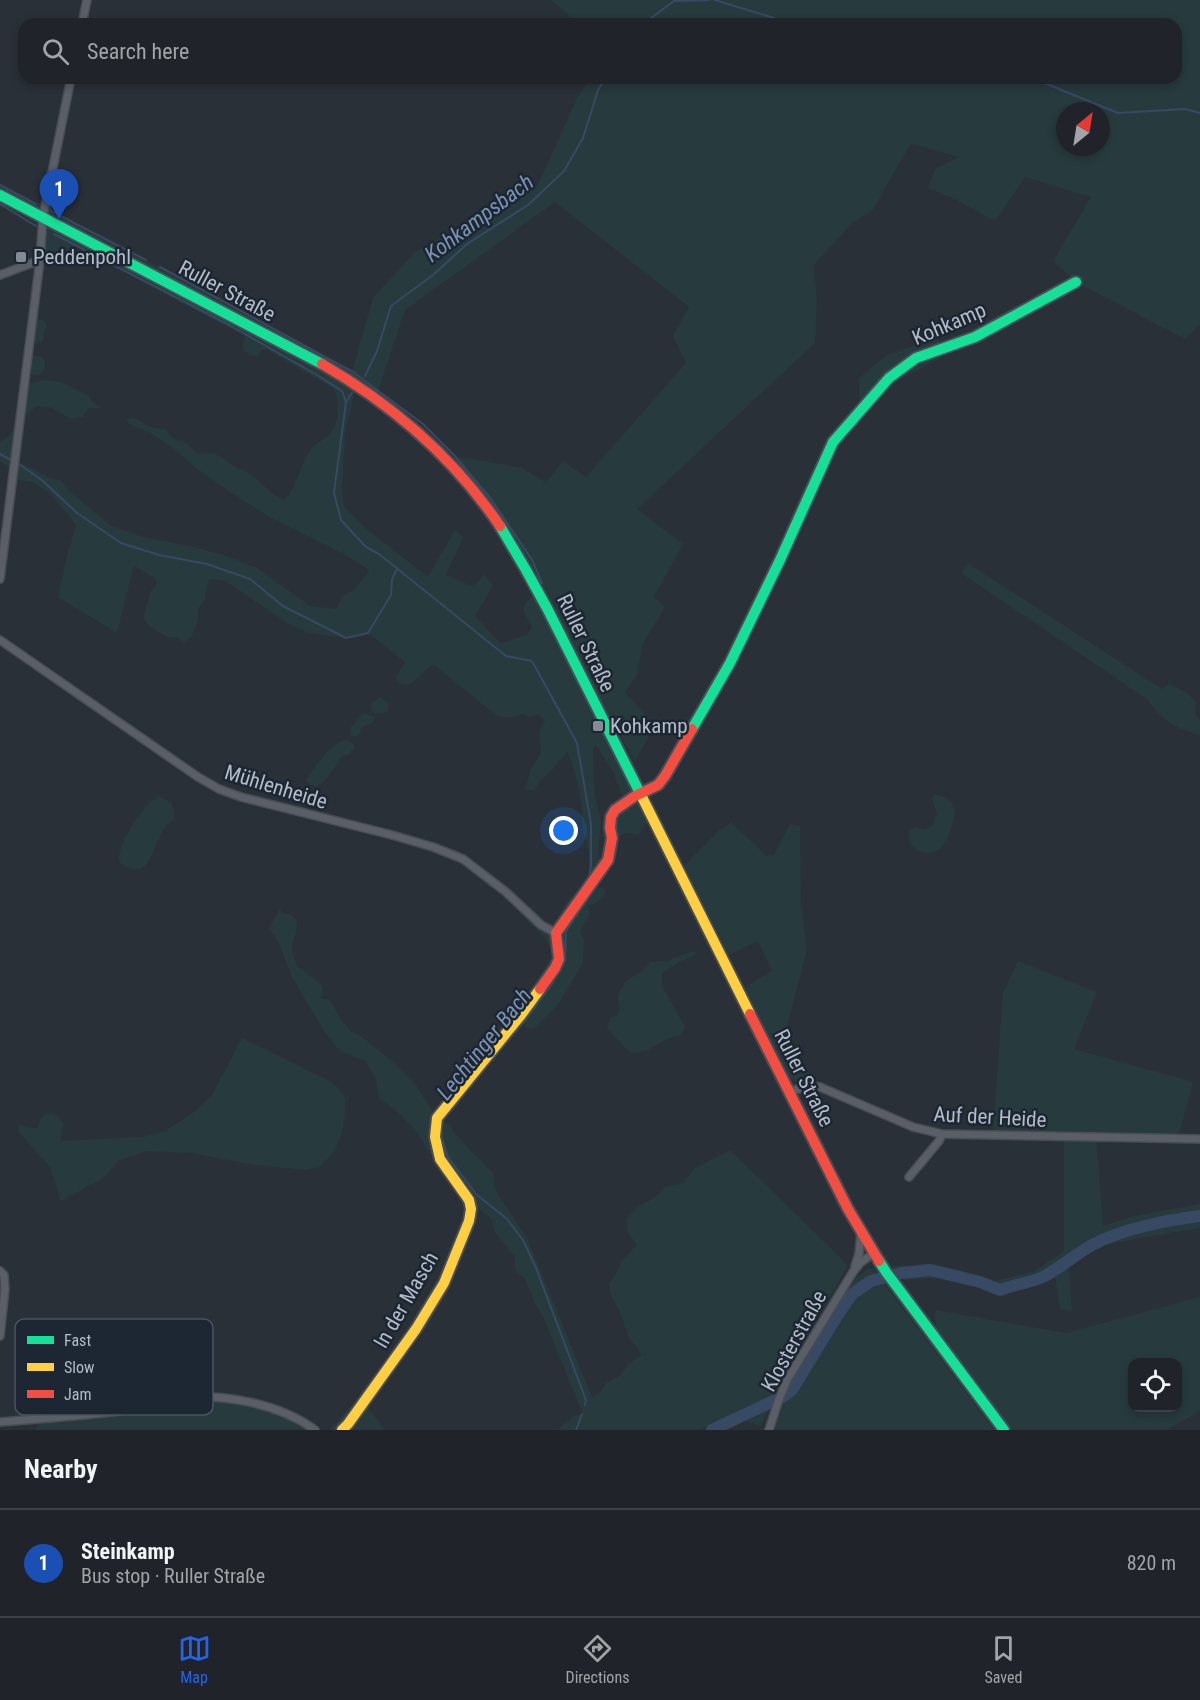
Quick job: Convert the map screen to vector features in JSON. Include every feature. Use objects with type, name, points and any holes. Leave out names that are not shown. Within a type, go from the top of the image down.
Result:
[{"type":"main road","name":"Ruller Straße","points":[[0,195],[239,319],[337,373],[382,403],[418,433],[469,484],[494,517],[548,610],[861,1232],[886,1272],[1004,1430]]},
{"type":"main road","name":"Kohkamp","points":[[641,794],[658,785],[665,776],[730,663],[780,560],[833,442],[889,378],[916,358],[975,337],[1076,282]]},
{"type":"main road","points":[[555,933],[608,860],[612,838],[611,817],[615,810],[641,794]]},
{"type":"main road","name":"In der Masch","points":[[342,1430],[422,1320],[444,1283],[469,1221],[471,1209],[469,1200],[440,1159],[435,1137],[437,1118],[521,1015],[555,968],[558,959],[555,933]]},
{"type":"street","points":[[83,18],[87,0]]},
{"type":"street","points":[[0,579],[40,260],[43,217],[70,84]]},
{"type":"street","points":[[0,275],[40,260]]},
{"type":"street","name":"Mühlenheide","points":[[0,640],[198,777],[219,789],[256,801],[392,835],[464,859],[506,892],[541,925],[555,933]]},
{"type":"street","name":"Auf der Heide","points":[[789,1092],[803,1087],[820,1087],[913,1127],[942,1134],[1200,1139]]},
{"type":"street","points":[[909,1177],[939,1141],[942,1134]]},
{"type":"street","name":"Klosterstraße","points":[[853,1272],[859,1254],[861,1232]]},
{"type":"street","name":"Klosterstraße","points":[[769,1430],[783,1388],[853,1272],[860,1263],[874,1253]]},
{"type":"street","points":[[0,1271],[4,1275],[5,1289],[0,1336]]},
{"type":"street","points":[[213,1396],[245,1401],[283,1413],[299,1419],[315,1430]]},
{"type":"street","points":[[0,1422],[87,1415]]},
{"type":"green space","points":[[551,0],[1200,0],[1200,324],[1185,339],[1076,282],[1053,261],[1091,197],[1025,177],[995,221],[955,199],[928,188],[935,169],[958,157],[911,143],[872,211],[852,223],[813,266],[817,300],[815,343],[637,509],[683,544],[654,597],[665,607],[643,643],[637,675],[625,692],[655,726],[635,761],[538,592],[534,595],[648,821],[638,835],[629,833],[612,838],[610,828],[625,802],[613,772],[596,745],[593,748],[594,789],[601,822],[598,856],[608,860],[609,864],[605,875],[597,881],[590,869],[589,851],[582,828],[579,791],[567,752],[534,790],[529,791],[526,788],[530,771],[541,753],[539,733],[545,720],[538,715],[530,717],[523,714],[510,717],[497,716],[434,665],[411,683],[401,683],[395,678],[405,662],[368,633],[346,638],[309,633],[288,624],[226,581],[210,579],[205,599],[198,609],[198,620],[192,636],[184,642],[176,637],[169,638],[150,627],[144,620],[150,592],[157,580],[134,565],[117,633],[58,597],[76,525],[50,493],[32,482],[13,479],[14,471],[0,461],[0,443],[10,435],[20,420],[16,461],[62,481],[67,489],[111,526],[143,537],[227,556],[257,568],[310,606],[336,609],[343,596],[352,591],[370,571],[358,562],[257,509],[207,476],[163,441],[127,422],[127,419],[138,419],[147,426],[166,429],[171,437],[186,443],[198,454],[219,456],[250,474],[284,500],[291,492],[309,451],[333,430],[338,407],[334,389],[266,349],[262,350],[258,356],[249,354],[242,348],[245,336],[76,247],[42,259],[48,208],[352,372],[373,298],[415,252],[538,185],[577,98],[586,84],[1182,84],[1182,18],[572,18]],"holes":[[[555,202],[689,307],[673,336],[686,363],[586,477],[563,461],[546,483],[522,468],[467,458],[446,459],[446,468],[486,516],[534,595],[526,602],[523,610],[532,627],[528,634],[501,644],[475,616],[493,586],[484,574],[474,587],[446,575],[463,538],[455,530],[428,577],[364,527],[344,507],[342,487],[345,433],[355,391],[361,388],[375,397],[378,391],[405,310]]]},
{"type":"green space","points":[[0,185],[36,203],[43,204],[39,209],[0,191]]},
{"type":"green space","points":[[40,319],[45,321],[47,326],[42,342],[37,344],[30,342],[32,325]]},
{"type":"green space","points":[[934,338],[945,348],[941,358],[891,384],[866,404],[860,398],[858,379],[887,355]]},
{"type":"green space","points":[[33,355],[42,357],[45,361],[41,374],[34,375],[26,372],[28,358]]},
{"type":"green space","points":[[46,380],[60,382],[88,395],[92,402],[101,408],[89,408],[82,417],[71,419],[49,407],[37,406],[20,420],[25,384]]},
{"type":"green space","points":[[969,564],[1162,689],[1169,684],[1187,693],[1196,702],[1195,714],[1200,721],[1200,735],[1170,723],[1147,699],[961,573]]},
{"type":"green space","points":[[378,698],[389,703],[385,713],[376,714],[369,707]]},
{"type":"green space","points":[[364,713],[375,717],[372,723],[363,727],[358,736],[350,736],[351,727]]},
{"type":"green space","points":[[346,740],[354,744],[354,749],[350,754],[341,757],[325,780],[317,786],[305,781],[334,745]]},
{"type":"green space","points":[[935,794],[952,803],[954,819],[948,838],[942,847],[930,853],[924,853],[918,851],[910,842],[910,829],[915,827],[925,830],[932,826],[937,814],[932,798]]},
{"type":"green space","points":[[159,796],[172,803],[173,818],[162,832],[147,863],[136,870],[128,868],[119,861],[122,845],[139,815]]},
{"type":"green space","points":[[731,822],[767,856],[774,855],[790,824],[800,826],[801,903],[807,950],[780,1053],[798,1068],[818,1077],[807,1081],[796,1082],[789,1078],[745,987],[772,971],[758,941],[729,955],[684,866]]},
{"type":"green space","points":[[594,886],[605,889],[606,892],[598,902],[588,906],[590,914],[580,932],[584,939],[583,963],[558,1004],[538,1025],[531,1029],[527,1028],[519,1009],[553,956],[545,938],[519,913],[522,907],[531,907],[543,919],[541,925],[555,933],[562,925],[558,919],[564,906],[579,889]]},
{"type":"green space","points":[[280,909],[282,913],[295,918],[297,922],[292,948],[293,955],[297,967],[322,986],[323,993],[320,998],[330,1000],[341,1020],[351,1031],[392,1061],[415,1084],[437,1118],[449,1124],[453,1132],[493,1173],[495,1190],[527,1238],[592,1397],[600,1392],[607,1382],[620,1376],[628,1364],[642,1355],[630,1339],[611,1296],[609,1284],[621,1262],[637,1245],[628,1233],[626,1219],[639,1206],[654,1198],[666,1187],[683,1183],[695,1168],[730,1150],[843,1260],[848,1266],[780,1379],[761,1426],[736,1418],[698,1430],[558,1430],[573,1416],[583,1414],[543,1317],[524,1277],[515,1269],[515,1257],[495,1232],[491,1219],[470,1201],[466,1203],[444,1175],[438,1161],[429,1152],[418,1133],[400,1114],[379,1098],[376,1078],[365,1061],[339,1050],[324,1031],[292,977],[279,944],[269,928]]},
{"type":"green space","points":[[693,951],[696,954],[662,974],[662,986],[685,1027],[683,1031],[649,1049],[632,1053],[607,1028],[610,1019],[620,1010],[618,996],[625,982],[651,962],[667,962]]},
{"type":"green space","points":[[1018,961],[1097,992],[1074,1049],[1193,1082],[1179,1134],[993,1132],[1003,993]]},
{"type":"green space","points":[[242,1038],[328,1080],[345,1098],[343,1128],[339,1141],[333,1153],[320,1167],[304,1170],[254,1165],[192,1153],[145,1151],[118,1161],[105,1177],[61,1201],[50,1167],[18,1131],[19,1124],[37,1128],[46,1114],[52,1113],[64,1125],[60,1141],[143,1137],[165,1131],[196,1111],[212,1095]]},
{"type":"green space","points":[[1064,1138],[1096,1139],[1103,1226],[1134,1216],[1200,1204],[1200,1228],[1107,1244],[1069,1264],[1072,1311],[1060,1309],[1054,1270],[1043,1276],[1000,1290],[950,1277],[904,1280],[891,1265],[934,1264],[996,1281],[1035,1271],[1064,1251]]},
{"type":"green space","points":[[869,1268],[873,1269],[994,1430],[774,1430],[791,1380],[855,1279]]},
{"type":"green space","points":[[1200,1297],[1200,1411],[1166,1430],[1010,1430],[936,1331],[935,1310],[1066,1333]]},
{"type":"green space","points":[[416,1329],[364,1402],[385,1430],[355,1430],[349,1424],[342,1430],[329,1430],[358,1399],[362,1399],[406,1333]]},
{"type":"green space","points":[[213,1398],[283,1413],[315,1430],[36,1430],[38,1419],[69,1415],[213,1415]]},
{"type":"waterway","name":"Kohkampsbach","points":[[651,18],[674,1],[709,0]]},
{"type":"waterway","name":"Kohkampsbach","points":[[715,0],[774,18]]},
{"type":"waterway","name":"Kohkampsbach","points":[[365,376],[377,351],[391,306],[433,275],[467,244],[528,205],[564,171],[583,138],[602,84]]},
{"type":"waterway","name":"Kohkampsbach","points":[[1047,84],[1118,113],[1185,109],[1200,113]]},
{"type":"waterway","points":[[0,185],[36,204]]},
{"type":"waterway","points":[[49,202],[51,211],[146,260]]},
{"type":"waterway","points":[[0,204],[36,226]]},
{"type":"waterway","points":[[54,234],[231,326],[317,375],[342,391],[346,402]]},
{"type":"waterway","points":[[160,267],[353,372],[423,424],[454,455],[491,499],[532,560],[542,583]]},
{"type":"waterway","name":"Lechtinger Bach","points":[[352,393],[346,402],[334,493],[341,520],[366,547],[379,554],[506,656],[532,661],[577,743],[591,824],[589,879]]},
{"type":"waterway","name":"Lechtinger Bach","points":[[0,454],[11,460]]},
{"type":"waterway","name":"Lechtinger Bach","points":[[19,464],[43,481],[77,513],[121,543],[159,555],[207,564],[250,579],[283,606],[346,638],[368,633],[391,595],[392,579],[397,569]]},
{"type":"waterway","name":"Lechtinger Bach","points":[[479,1075],[552,984],[565,959],[566,931],[590,895]]},
{"type":"waterway","name":"Lechtinger Bach","points":[[445,1116],[439,1129],[448,1157],[477,1195],[507,1219],[523,1240],[536,1268],[586,1400],[585,1405]]},
{"type":"waterway","points":[[712,1430],[792,1390],[852,1294],[871,1281],[901,1273],[930,1270],[980,1282],[1000,1290],[1045,1276],[1092,1245],[1117,1234],[1159,1223],[1200,1216]]},
{"type":"waterway","name":"Lechtinger Bach","points":[[576,1430],[582,1414]]},
{"type":"traffic: fast","points":[[0,195],[322,364]]},
{"type":"traffic: fast","points":[[692,729],[730,663],[780,560],[833,442],[889,378],[916,358],[975,337],[1076,282]]},
{"type":"traffic: fast","points":[[500,526],[548,610],[643,799]]},
{"type":"traffic: fast","points":[[879,1261],[1004,1430]]},
{"type":"traffic: slow","points":[[643,799],[750,1014]]},
{"type":"traffic: slow","points":[[342,1430],[416,1329],[444,1283],[469,1221],[471,1209],[469,1200],[440,1159],[435,1137],[437,1118],[540,989]]},
{"type":"traffic: jam","points":[[322,364],[373,397],[420,435],[463,478],[500,526]]},
{"type":"traffic: jam","points":[[540,989],[559,959],[556,933],[608,860],[612,838],[611,817],[615,810],[635,796],[658,785],[692,729]]},
{"type":"traffic: jam","points":[[750,1014],[848,1209],[879,1261]]},
{"type":"place","name":"Steinkamp","points":[[59,219]]},
{"type":"place","name":"Peddenpohl","points":[[21,257]]},
{"type":"place","name":"Kohkamp","points":[[598,726]]}]
